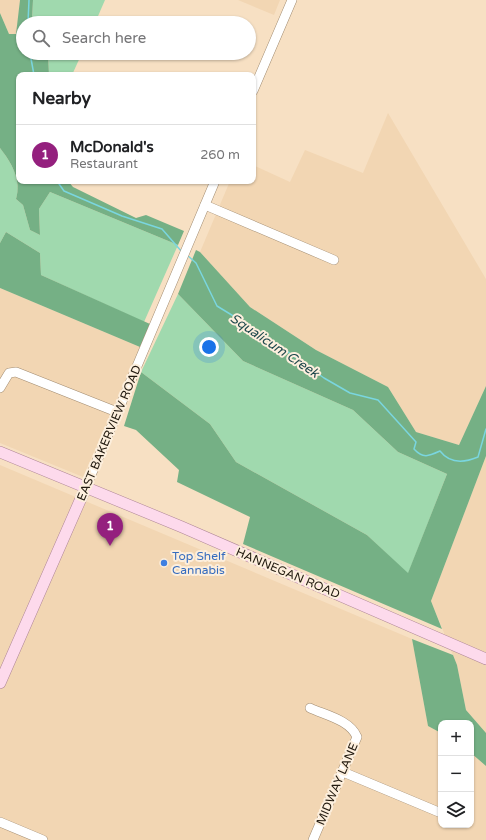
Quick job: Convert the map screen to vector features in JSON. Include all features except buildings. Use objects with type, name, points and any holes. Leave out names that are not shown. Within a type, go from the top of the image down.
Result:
[{"type":"main road","name":"HANNEGAN ROAD","points":[[0,452],[86,487],[486,658]]},
{"type":"main road","name":"EAST BAKERVIEW ROAD","points":[[1,678],[86,487]]},
{"type":"street","points":[[256,84],[292,0]]},
{"type":"street","name":"EAST BAKERVIEW ROAD","points":[[86,487],[214,184]]},
{"type":"street","points":[[205,205],[334,260]]},
{"type":"street","points":[[0,388],[8,373],[16,372],[117,412]]},
{"type":"street","name":"MIDWAY LANE","points":[[310,708],[347,724],[354,730],[357,737],[313,840]]},
{"type":"street","points":[[343,772],[438,811]]},
{"type":"street","points":[[0,822],[43,840]]},
{"type":"shaded area","points":[[0,0],[20,0],[19,16],[16,16],[16,34],[9,34],[0,13]]},
{"type":"shaded area","points":[[238,0],[280,0],[274,15]]},
{"type":"shaded area","points":[[388,113],[486,279],[486,386],[459,445],[416,432],[388,387],[316,350],[250,307],[200,252],[229,184],[256,184],[256,166],[290,182],[305,150],[363,173]]},
{"type":"shaded area","points":[[0,288],[140,347],[83,477],[0,443]]},
{"type":"shaded area","points":[[486,456],[486,733],[466,710],[457,665],[431,601]]},
{"type":"shaded area","points":[[0,465],[412,639],[428,726],[438,731],[438,828],[474,828],[474,756],[486,766],[486,840],[0,840]]},
{"type":"green space","points":[[20,0],[33,0],[32,16],[18,16]]},
{"type":"green space","points":[[33,0],[105,0],[98,16],[32,16]]},
{"type":"green space","points":[[0,13],[9,34],[16,34],[16,60],[48,60],[49,72],[16,72],[16,178],[8,159],[0,148]]},
{"type":"green space","points":[[48,60],[79,60],[73,72],[49,72]]},
{"type":"green space","points":[[0,148],[8,159],[14,172],[16,184],[18,185],[16,199],[23,205],[30,230],[40,235],[39,209],[50,192],[178,245],[144,322],[41,275],[40,253],[6,232],[0,243]]},
{"type":"green space","points":[[70,184],[73,187],[136,218],[146,215],[184,231],[178,245],[50,192],[39,209],[40,235],[30,230],[23,205],[16,199],[18,185]]},
{"type":"green space","points":[[6,232],[40,253],[41,275],[150,324],[140,347],[0,288],[0,243]]},
{"type":"green space","points":[[196,250],[200,252],[250,307],[316,350],[388,387],[416,432],[459,445],[486,386],[486,456],[431,601],[442,629],[243,544],[250,517],[177,482],[179,470],[136,430],[124,426],[141,372],[210,424],[236,462],[367,535],[408,573],[447,474],[398,452],[353,410],[243,361],[178,294]]},
{"type":"green space","points":[[178,294],[243,361],[353,410],[398,452],[447,474],[408,574],[367,535],[236,462],[210,424],[141,372]]},
{"type":"green space","points":[[412,639],[453,655],[457,665],[466,710],[486,733],[486,766],[474,756],[474,720],[438,720],[438,731],[428,726]]},
{"type":"waterway","name":"Squalicum Creek","points":[[28,16],[29,0]]},
{"type":"waterway","name":"Squalicum Creek","points":[[31,60],[33,72]]},
{"type":"waterway","name":"Squalicum Creek","points":[[59,184],[64,191],[122,216],[162,229],[182,252]]},
{"type":"waterway","name":"Squalicum Creek","points":[[187,255],[196,263],[217,306],[266,336],[324,378],[350,393],[378,400],[416,442],[414,449],[420,454],[426,456],[440,451],[448,458],[458,461],[478,457],[486,429]]},
{"type":"place","name":"McDonald's","points":[[110,546]]},
{"type":"place","name":"Top Shelf Cannabis","points":[[164,563]]}]
